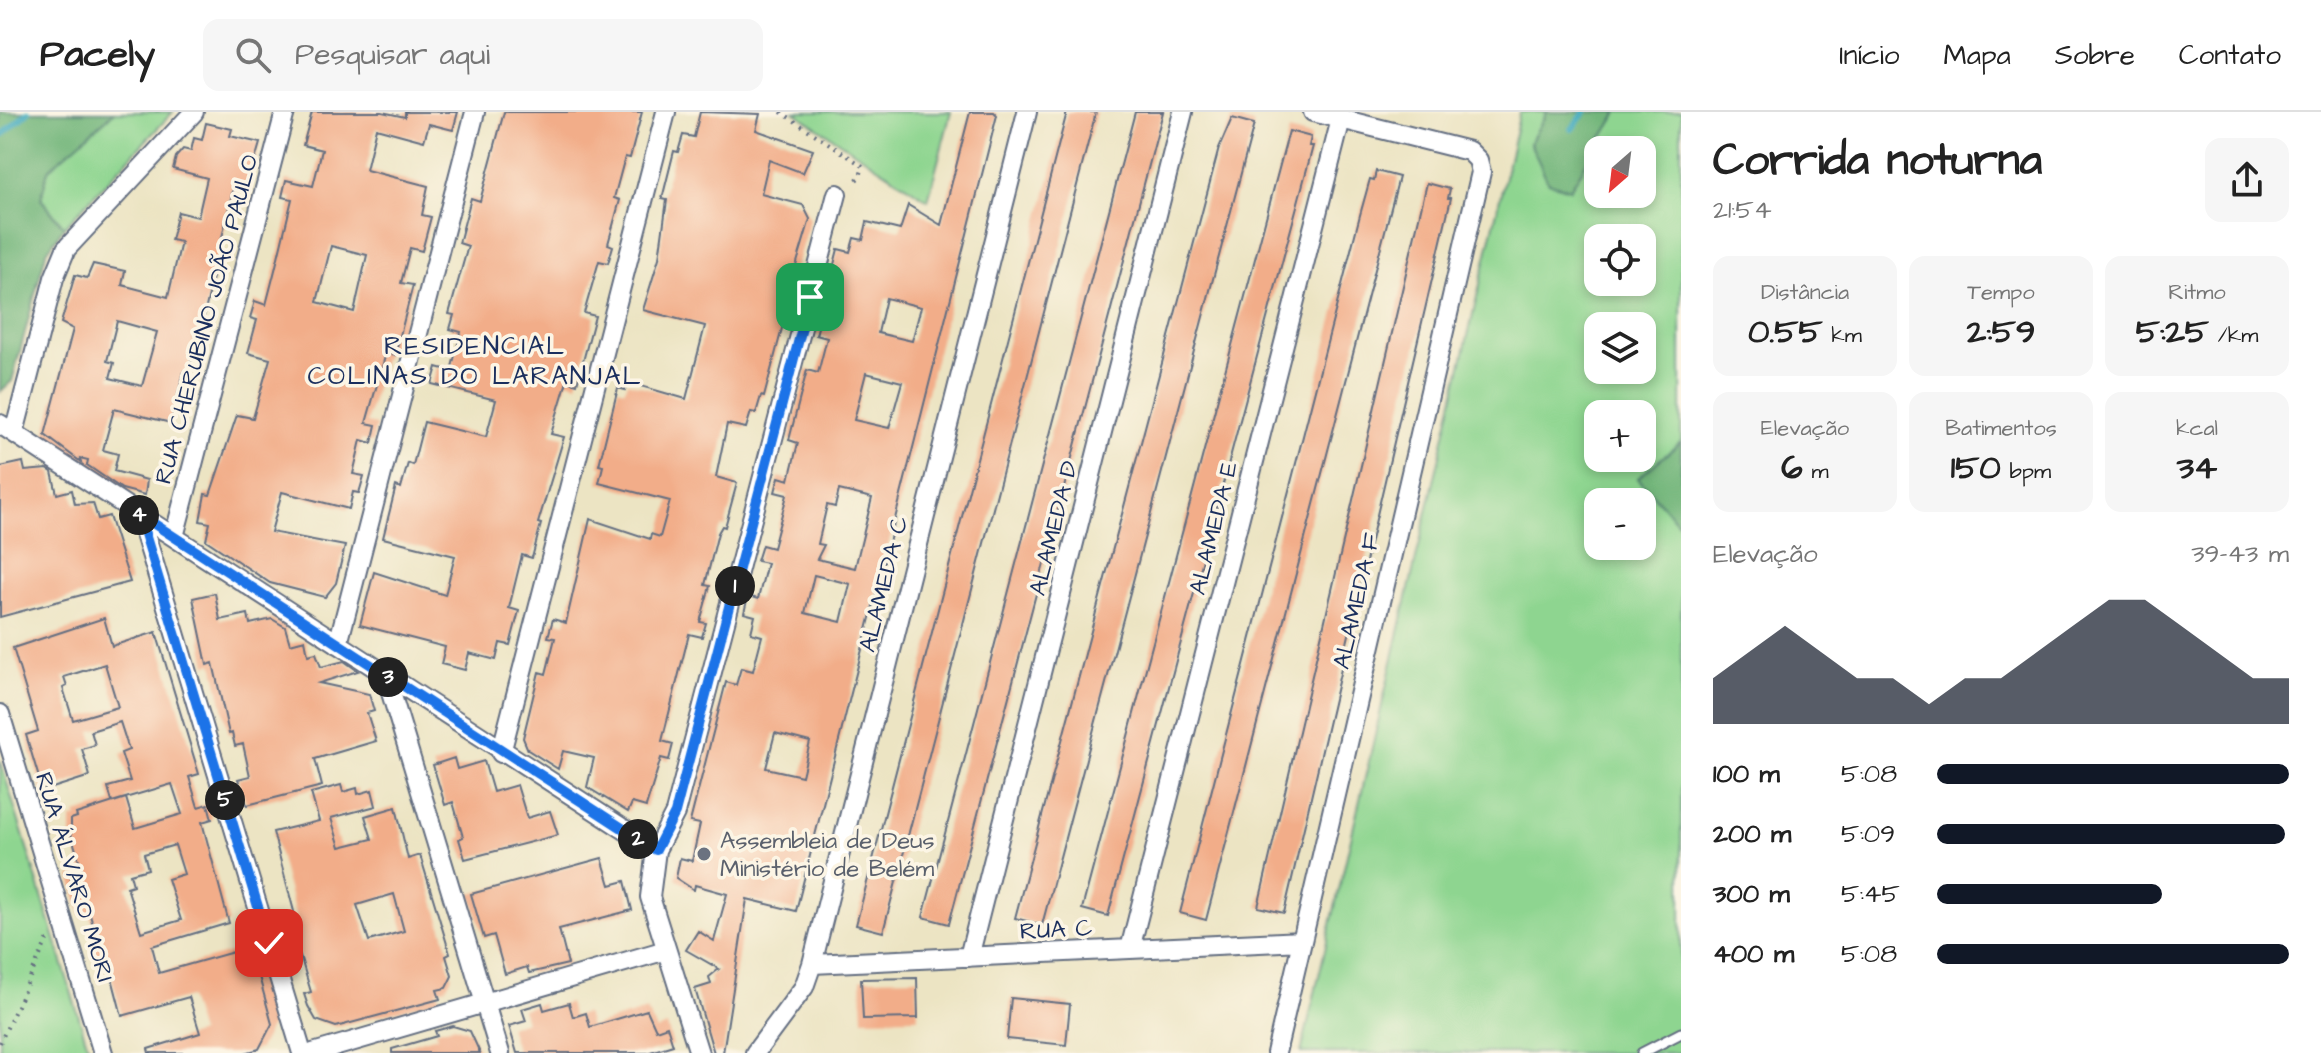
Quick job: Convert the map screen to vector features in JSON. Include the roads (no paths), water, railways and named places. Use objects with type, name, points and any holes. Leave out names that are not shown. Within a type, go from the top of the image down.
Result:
[{"type":"street","points":[[194,112],[66,249],[7,428],[501,753],[656,850]]},
{"type":"street","points":[[338,644],[475,112]]},
{"type":"street","points":[[501,753],[666,112]]},
{"type":"street","name":"ALAMEDA C","points":[[755,1053],[804,987],[812,964],[1027,112]]},
{"type":"street","name":"ALAMEDA D","points":[[969,957],[1183,112]]},
{"type":"street","points":[[1313,112],[1341,119]]},
{"type":"street","name":"RUA CHERUBINO JOÃO PAULO","points":[[174,537],[279,117]]},
{"type":"street","name":"ALAMEDA F","points":[[1276,1053],[1481,172],[1478,160],[1469,151],[1341,119]]},
{"type":"street","name":"ALAMEDA E","points":[[1130,949],[1341,119]]},
{"type":"street","points":[[699,1053],[650,897],[656,850],[675,813],[837,194]]},
{"type":"street","points":[[139,514],[302,1053]]},
{"type":"street","points":[[386,676],[500,1053]]},
{"type":"street","name":"RUA ÁLVARO MORI","points":[[0,714],[103,1053]]},
{"type":"street","name":"RUA C","points":[[812,964],[1302,941]]},
{"type":"street","points":[[313,1053],[666,950]]},
{"type":"lane","points":[[1642,1053],[1681,1033]]},
{"type":"waterway","points":[[0,137],[28,112]]},
{"type":"waterway","points":[[1572,129],[1585,112]]},
{"type":"place","name":"Assembleia de Deus Ministério de Belém","points":[[704,854]]},
{"type":"district","name":"RESIDENCIAL COLINAS DO LARANJAL","points":[[475,360]]}]
